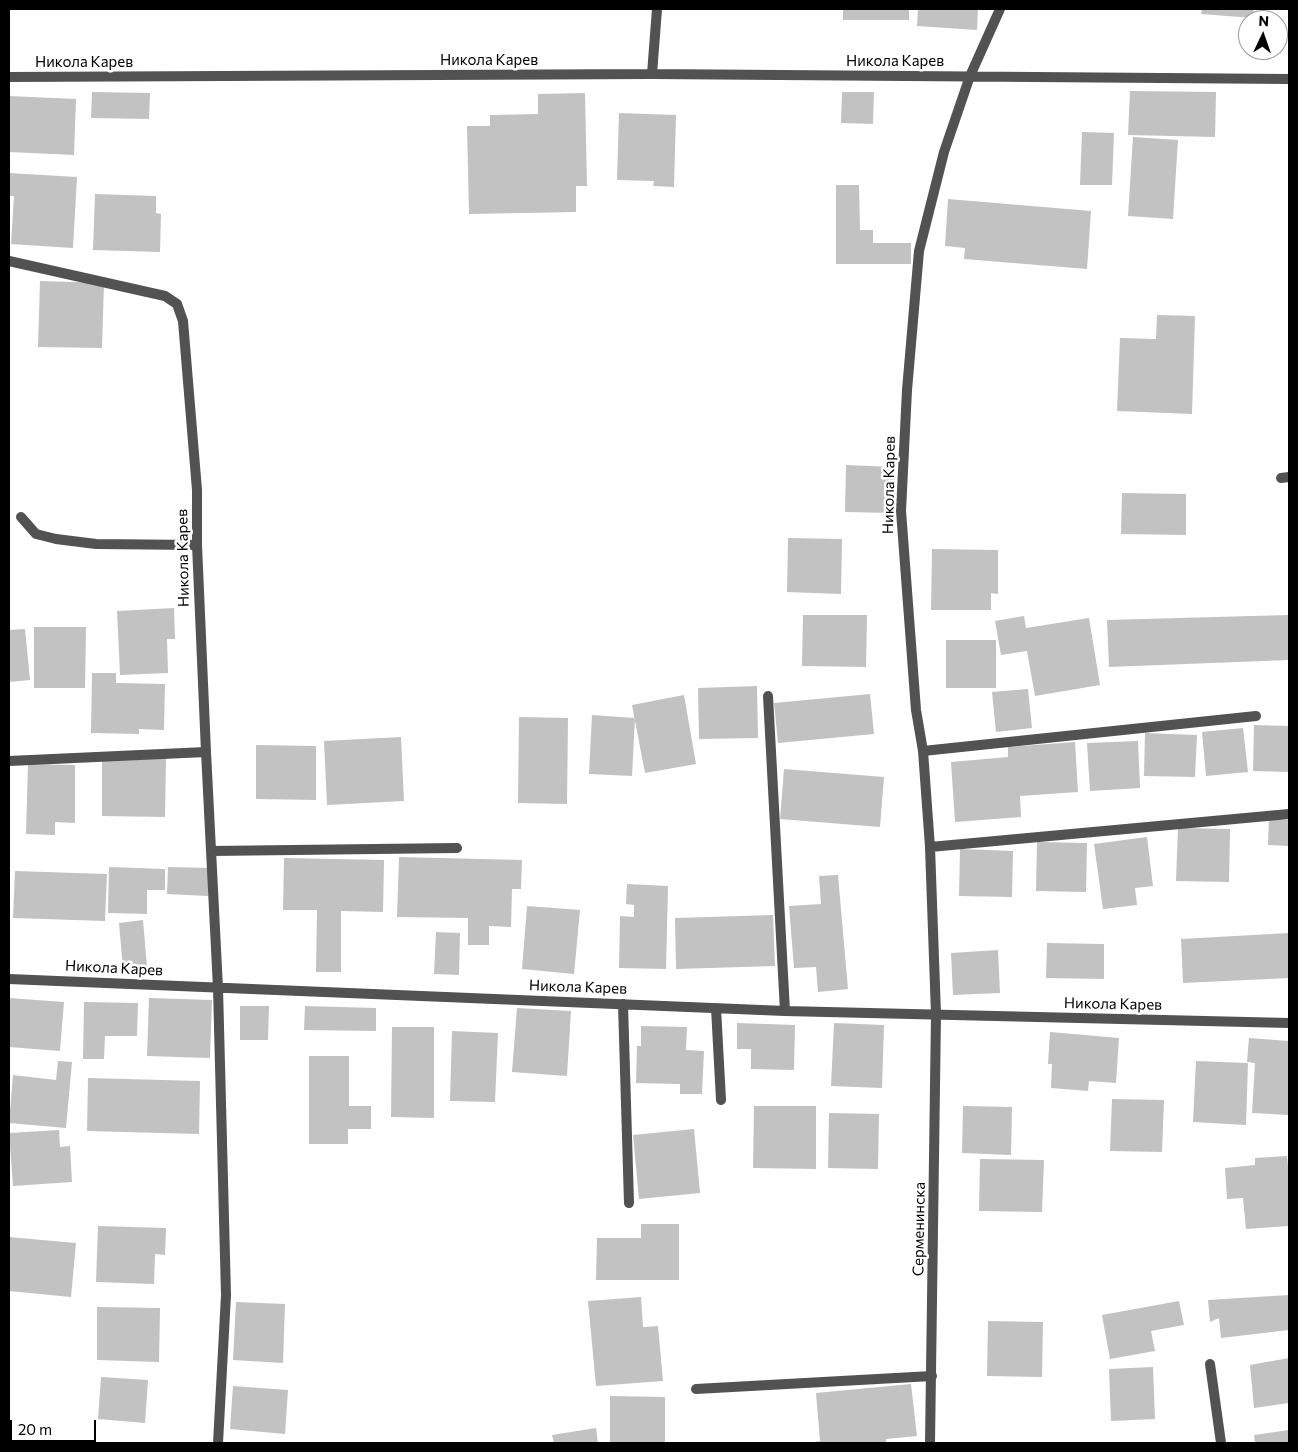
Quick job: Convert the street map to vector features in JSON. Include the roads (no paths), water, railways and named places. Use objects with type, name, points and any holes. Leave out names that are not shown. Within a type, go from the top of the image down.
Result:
[{"type":"street","points":[[652,74],[657,9]]},
{"type":"street","name":"Никола Карев","points":[[936,1014],[930,847],[923,751],[916,710],[901,511],[907,390],[918,251],[944,152],[970,76],[1000,9]]},
{"type":"street","name":"Никола Карев","points":[[9,77],[652,74],[1289,79]]},
{"type":"street","name":"Никола Карев","points":[[9,261],[165,296],[177,304],[183,321],[197,490],[197,545],[218,988]]},
{"type":"street","points":[[21,516],[36,534],[56,540],[96,544],[197,545]]},
{"type":"street","points":[[768,696],[785,1011]]},
{"type":"street","points":[[923,751],[1256,716]]},
{"type":"street","points":[[9,761],[206,752]]},
{"type":"street","points":[[930,847],[1289,814]]},
{"type":"street","points":[[211,851],[457,848]]},
{"type":"street","name":"Никола Карев","points":[[9,979],[785,1011],[1289,1023]]},
{"type":"street","points":[[218,988],[226,1295],[218,1443]]},
{"type":"street","points":[[623,1004],[629,1203]]},
{"type":"street","points":[[716,1008],[721,1100]]},
{"type":"street","name":"Серменинска","points":[[930,1443],[936,1014]]},
{"type":"street","points":[[1210,1364],[1221,1443]]},
{"type":"street","points":[[696,1390],[932,1376]]}]
